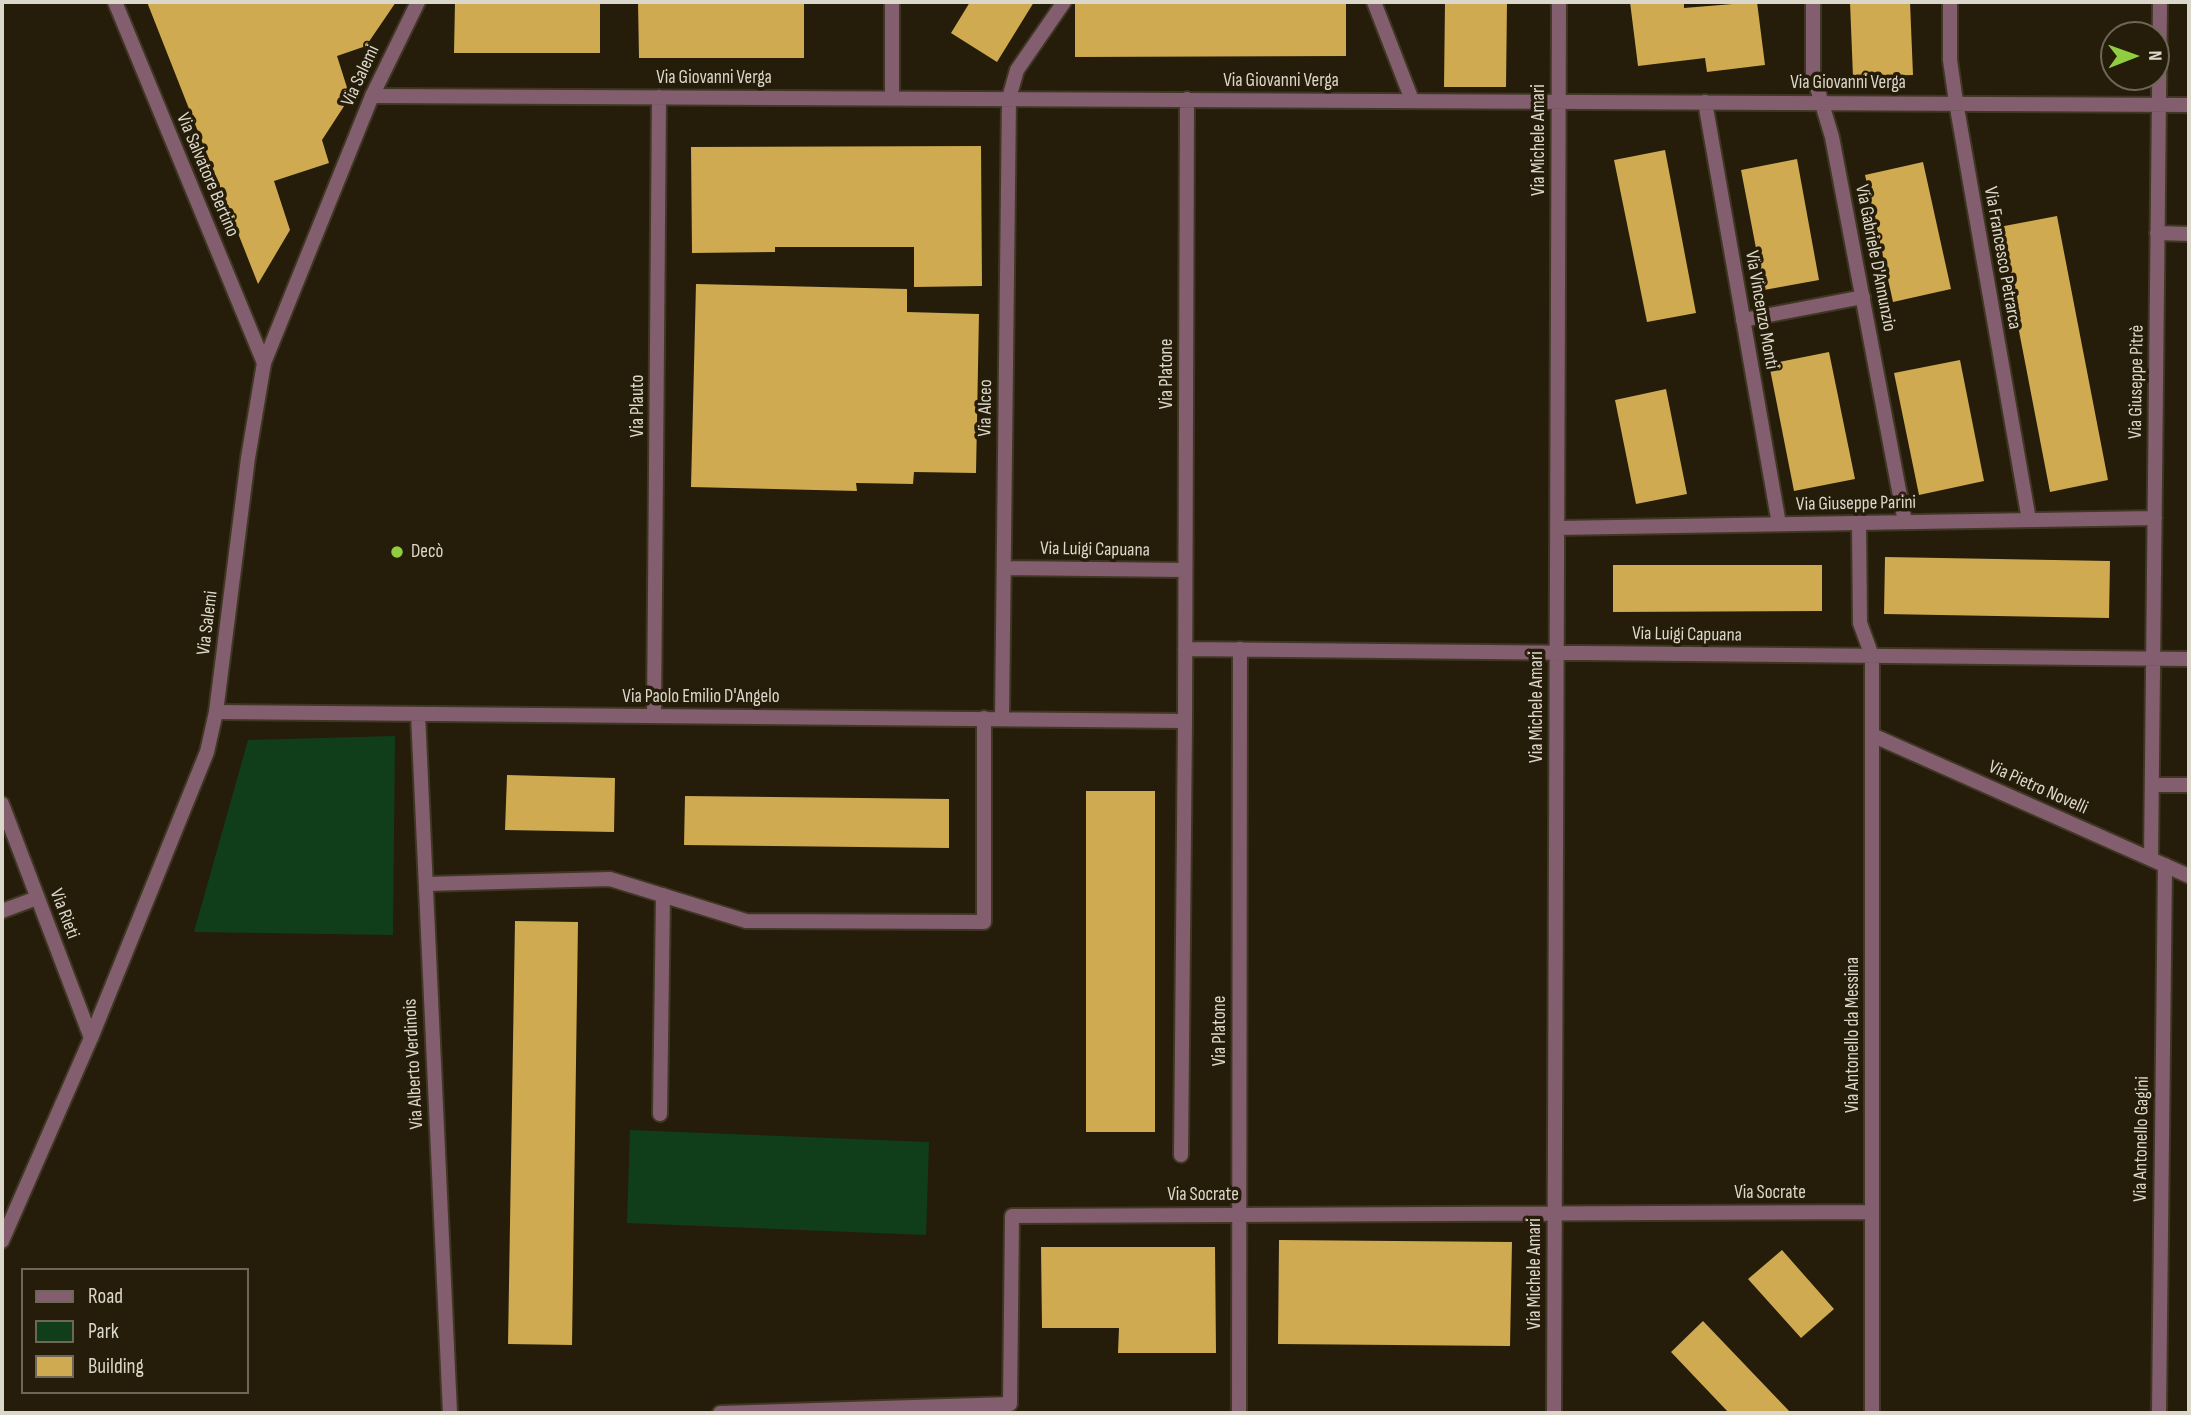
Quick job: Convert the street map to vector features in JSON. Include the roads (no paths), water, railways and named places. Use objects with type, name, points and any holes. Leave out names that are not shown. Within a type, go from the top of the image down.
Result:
[{"type":"street","name":"Via Salvatore Bertino","points":[[115,2],[264,363]]},
{"type":"street","name":"Via Salemi","points":[[2,1241],[91,1038],[207,752],[216,712],[248,458],[264,363],[372,96],[418,2]]},
{"type":"street","points":[[892,2],[892,98]]},
{"type":"street","name":"Via Alceo","points":[[1002,718],[1009,98],[1017,70],[1064,2]]},
{"type":"street","points":[[1374,2],[1412,100]]},
{"type":"street","name":"Via Michele Amari","points":[[1554,1413],[1559,2]]},
{"type":"street","name":"Via Gabriele D'Annunzio","points":[[1813,2],[1813,74],[1832,137],[1905,522]]},
{"type":"street","name":"Via Francesco Petrarca","points":[[1950,2],[1950,60],[1956,102],[2029,520]]},
{"type":"street","name":"Via Giuseppe Pitrè","points":[[2152,785],[2160,2]]},
{"type":"street","name":"Via Giovanni Verga","points":[[372,96],[1821,101],[2189,105]]},
{"type":"street","name":"Via Plauto","points":[[654,715],[659,97]]},
{"type":"street","name":"Via Platone","points":[[1181,1155],[1187,99]]},
{"type":"street","name":"Via Vincenzo Monti","points":[[1705,102],[1779,524]]},
{"type":"street","points":[[2157,233],[2189,234]]},
{"type":"street","points":[[1743,320],[1863,297]]},
{"type":"street","name":"Via Giuseppe Parini","points":[[1558,528],[2155,518]]},
{"type":"street","name":"Via Antonello da Messina","points":[[1859,523],[1860,623],[1872,656],[1872,1413]]},
{"type":"street","name":"Via Luigi Capuana","points":[[1004,568],[1185,570]]},
{"type":"street","name":"Via Luigi Capuana","points":[[1185,649],[2189,659]]},
{"type":"street","name":"Via Platone","points":[[1239,1413],[1240,649]]},
{"type":"street","name":"Via Paolo Emilio D'Angelo","points":[[216,712],[1185,721]]},
{"type":"street","name":"Via Alberto Verdinois","points":[[418,714],[450,1413]]},
{"type":"street","points":[[426,884],[610,879],[746,921],[984,922],[984,719]]},
{"type":"street","name":"Via Pietro Novelli","points":[[1872,735],[2189,876]]},
{"type":"street","points":[[2152,785],[2189,785]]},
{"type":"street","name":"Via Antonello Gagini","points":[[2152,785],[2158,862],[2159,1413]]},
{"type":"street","name":"Via Rieti","points":[[2,804],[91,1038]]},
{"type":"street","points":[[660,1114],[663,895]]},
{"type":"street","points":[[2,911],[37,898]]},
{"type":"street","name":"Via Socrate","points":[[720,1413],[1010,1404],[1012,1216],[1872,1212]]},
{"type":"place","name":"Decò","points":[[397,552]]}]
